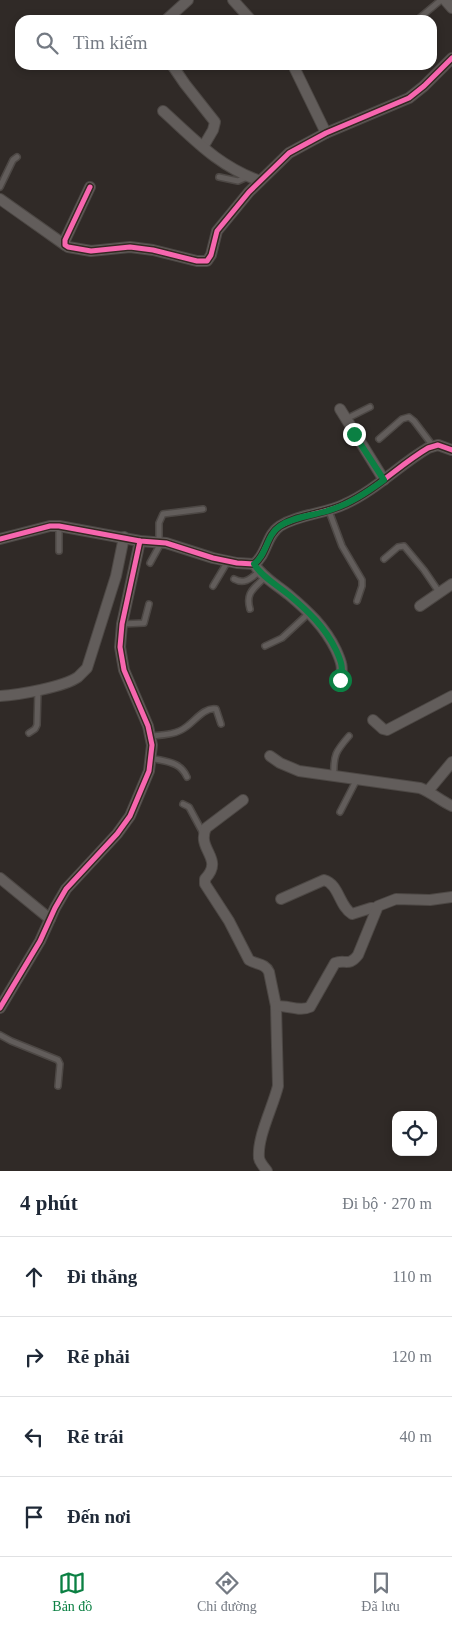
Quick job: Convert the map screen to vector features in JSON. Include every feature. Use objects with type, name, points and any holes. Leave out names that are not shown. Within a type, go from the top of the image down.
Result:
[{"type":"street","points":[[172,15],[188,0]]},
{"type":"street","points":[[234,0],[247,15]]},
{"type":"street","points":[[443,0],[452,8]]},
{"type":"street","points":[[0,199],[71,248],[84,250],[130,247],[153,250],[197,261],[207,261],[211,255],[217,231],[231,213],[260,181],[295,149],[326,133],[409,98],[452,58]]},
{"type":"street","points":[[175,70],[215,122],[213,130],[203,147]]},
{"type":"street","points":[[295,70],[326,133]]},
{"type":"street","points":[[163,111],[222,163],[260,181]]},
{"type":"street","points":[[65,245],[68,233],[90,187]]},
{"type":"street","points":[[340,408],[384,480]]},
{"type":"street","points":[[260,571],[259,560],[271,535],[278,528],[301,518],[328,511],[351,502],[421,452],[433,446],[438,445],[452,450]]},
{"type":"street","points":[[0,539],[50,526],[60,526],[160,543],[260,571],[309,612],[330,639],[339,657],[343,672],[340,680]]},
{"type":"street","points":[[0,1008],[40,940],[66,889],[117,834],[130,816],[149,771],[152,745],[148,726],[124,670],[120,647],[131,538]]},
{"type":"street","points":[[1,697],[68,682],[79,676],[86,668],[116,576],[131,538]]},
{"type":"street","points":[[420,606],[452,584]]},
{"type":"street","points":[[373,720],[383,729],[388,730],[452,696]]},
{"type":"street","points":[[270,756],[280,764],[299,771],[428,791],[433,796],[452,806]]},
{"type":"street","points":[[428,791],[452,762]]},
{"type":"street","points":[[243,800],[206,828],[204,839],[213,867],[212,872],[205,879],[205,884],[230,921],[249,960],[267,967],[276,1006],[278,1086],[264,1128],[259,1156],[267,1171]]},
{"type":"street","points":[[0,878],[50,919]]},
{"type":"street","points":[[281,899],[324,880],[333,885],[346,909],[352,914],[396,899],[430,900],[452,897]]},
{"type":"street","points":[[276,1006],[284,1005],[302,1009],[310,1007],[335,963],[354,961],[358,955],[373,908]]},
{"type":"lane","points":[[424,15],[443,0]]},
{"type":"lane","points":[[0,187],[13,160],[17,157]]},
{"type":"lane","points":[[219,177],[238,181],[248,176]]},
{"type":"lane","points":[[346,419],[370,407]]},
{"type":"lane","points":[[379,439],[402,419],[408,417],[414,421],[433,446]]},
{"type":"lane","points":[[150,563],[160,543],[160,519],[163,514],[203,509]]},
{"type":"lane","points":[[328,511],[342,546],[362,580],[357,600]]},
{"type":"lane","points":[[59,551],[60,526]]},
{"type":"lane","points":[[384,559],[398,547],[404,546],[439,592]]},
{"type":"lane","points":[[213,586],[228,561]]},
{"type":"lane","points":[[234,579],[246,582],[260,571]]},
{"type":"lane","points":[[250,609],[248,596],[260,571]]},
{"type":"lane","points":[[122,624],[144,623],[149,604]]},
{"type":"lane","points":[[265,646],[282,638],[309,612]]},
{"type":"lane","points":[[29,733],[37,724],[38,689]]},
{"type":"lane","points":[[150,736],[180,731],[205,711],[212,708],[216,709],[220,724]]},
{"type":"lane","points":[[334,776],[334,757],[349,736]]},
{"type":"lane","points":[[151,758],[178,765],[183,769],[187,777]]},
{"type":"lane","points":[[340,812],[358,779]]},
{"type":"lane","points":[[182,804],[189,807],[204,833]]},
{"type":"lane","points":[[0,1035],[58,1060],[60,1064],[58,1086]]},
{"type":"cycle path","points":[[90,187],[65,240],[65,245],[68,247],[91,251],[130,247],[153,250],[197,261],[207,261],[211,255],[217,231],[249,192],[289,153],[326,133],[409,98],[452,58]]},
{"type":"cycle path","points":[[0,539],[50,526],[59,526],[140,541],[166,543],[213,558],[254,564],[262,556],[272,534],[280,526],[295,519],[337,507],[356,498],[428,448],[438,445],[452,450]]},
{"type":"cycle path","points":[[0,1008],[40,941],[66,889],[117,834],[130,816],[149,771],[152,745],[148,726],[124,670],[120,647],[122,624],[140,541]]},
{"type":"route","points":[[340,680],[343,672],[339,657],[317,620],[265,577],[254,564],[259,560],[271,535],[284,524],[342,506],[365,494],[384,480],[354,434]]}]
